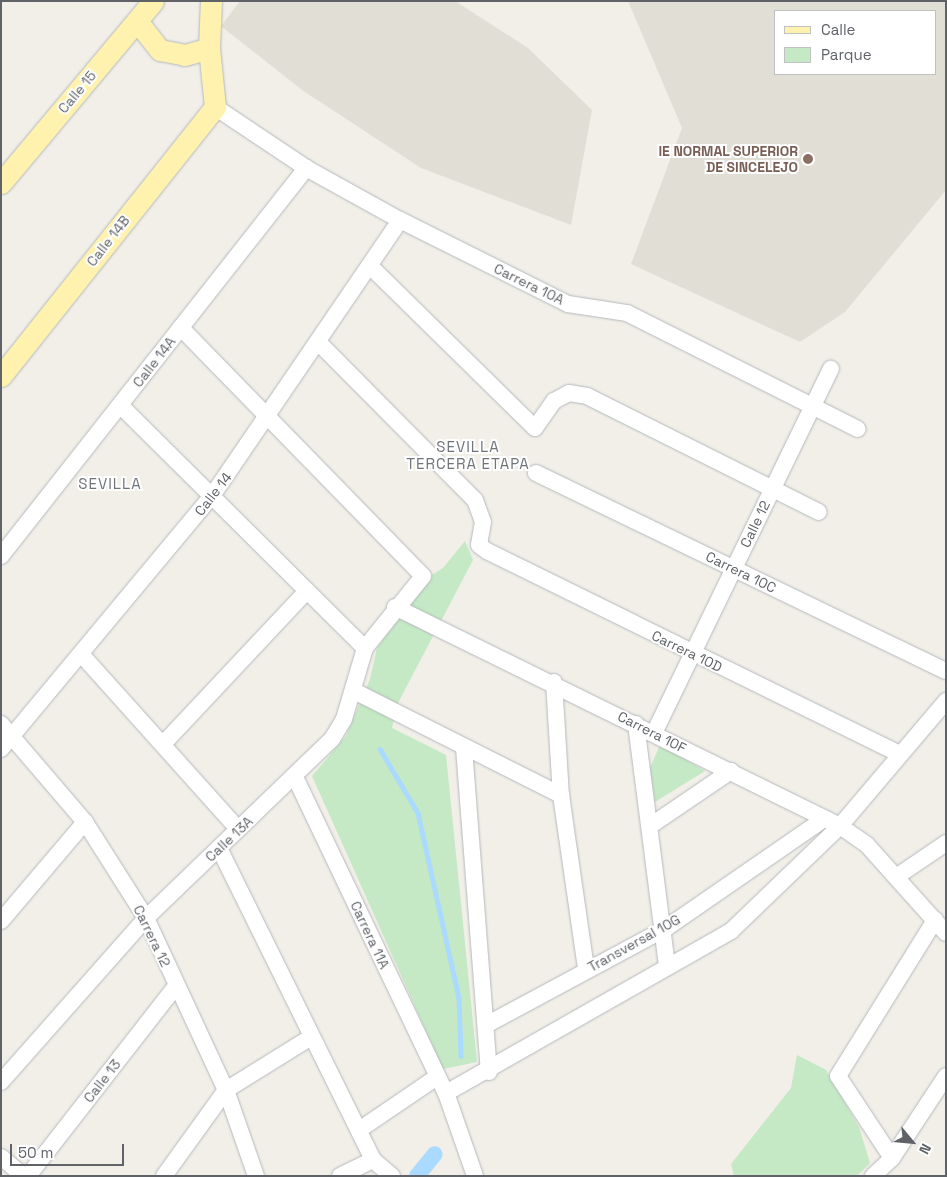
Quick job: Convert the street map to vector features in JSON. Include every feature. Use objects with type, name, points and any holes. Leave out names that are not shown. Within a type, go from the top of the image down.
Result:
[{"type":"main road","name":"Calle 15","points":[[1,183],[154,1]]},
{"type":"main road","points":[[208,3],[209,48],[215,107]]},
{"type":"main road","points":[[137,21],[160,50],[185,55],[209,48]]},
{"type":"main road","name":"Calle 14B","points":[[1,376],[215,107]]},
{"type":"street","name":"Carrera 10A","points":[[215,107],[306,168],[400,220],[568,304],[627,314],[858,429]]},
{"type":"street","name":"Calle 14A","points":[[1,556],[306,168]]},
{"type":"street","name":"Calle 14","points":[[1,749],[7,730],[81,654],[212,496],[269,418],[400,220]]},
{"type":"street","points":[[370,266],[535,428],[554,401],[569,394],[587,396],[818,512]]},
{"type":"street","points":[[181,328],[269,418]]},
{"type":"street","name":"Carrera 10D","points":[[319,343],[474,500],[483,522],[479,545],[692,654],[897,754]]},
{"type":"street","name":"Calle 12","points":[[654,733],[831,369]]},
{"type":"street","points":[[120,405],[365,648]]},
{"type":"street","name":"Calle 13A","points":[[1,1082],[146,918],[295,777],[332,739],[354,691],[365,648],[395,607],[423,576],[269,418]]},
{"type":"street","name":"Carrera 10C","points":[[536,473],[946,671]]},
{"type":"street","points":[[164,742],[307,591]]},
{"type":"street","name":"Carrera 10F","points":[[395,607],[554,682],[840,826],[868,845],[896,877]]},
{"type":"street","points":[[81,654],[164,742],[238,829]]},
{"type":"street","points":[[554,682],[561,795],[586,969]]},
{"type":"street","points":[[354,691],[464,748],[561,795]]},
{"type":"street","points":[[446,1093],[488,1072],[730,931],[840,826],[897,754],[946,701]]},
{"type":"street","points":[[636,724],[666,928],[667,967]]},
{"type":"street","name":"Carrera 12","points":[[7,730],[85,822],[146,918],[226,1090],[256,1176]]},
{"type":"street","points":[[464,748],[488,1024],[488,1072]]},
{"type":"street","points":[[650,826],[731,771]]},
{"type":"street","name":"Carrera 11A","points":[[295,777],[446,1093],[475,1176]]},
{"type":"street","name":"Transversal 10G","points":[[488,1024],[586,969],[666,928],[824,819]]},
{"type":"street","points":[[1,921],[85,822]]},
{"type":"street","points":[[946,844],[896,877],[946,933]]},
{"type":"street","points":[[218,848],[373,1160],[392,1176]]},
{"type":"street","points":[[892,1158],[839,1084],[838,1076],[935,920]]},
{"type":"street","name":"Calle 13","points":[[28,1176],[176,986]]},
{"type":"street","points":[[164,1176],[226,1090],[311,1037]]},
{"type":"street","points":[[873,1176],[892,1158],[946,1076]]},
{"type":"street","points":[[359,1130],[437,1077]]},
{"type":"street","points":[[1,1157],[24,1176]]},
{"type":"street","points":[[340,1176],[373,1160]]},
{"type":"shaded area","points":[[240,1],[455,1],[528,48],[592,110],[571,225],[421,168],[302,90],[221,26]]},
{"type":"shaded area","name":"IE NORMAL SUPERIOR DE SINCELEJO","points":[[628,1],[946,1],[946,190],[845,312],[800,342],[631,264],[682,128]]},
{"type":"green space","points":[[465,541],[473,560],[399,701],[392,728],[446,755],[477,1062],[443,1069],[312,776],[346,736],[370,679],[377,648],[427,578],[443,568]]},
{"type":"green space","points":[[660,745],[705,771],[655,802],[650,768]]},
{"type":"green space","points":[[797,1055],[826,1070],[859,1127],[870,1163],[857,1176],[734,1176],[731,1164],[791,1088]]},
{"type":"waterway","points":[[380,749],[418,813],[459,998],[461,1056]]},
{"type":"waterway","points":[[417,1176],[435,1154]]},
{"type":"place","name":"IE NORMAL SUPERIOR DE SINCELEJO","points":[[808,159]]},
{"type":"district","name":"SEVILLA TERCERA ETAPA","points":[[468,454]]},
{"type":"district","name":"SEVILLA","points":[[110,484]]}]
